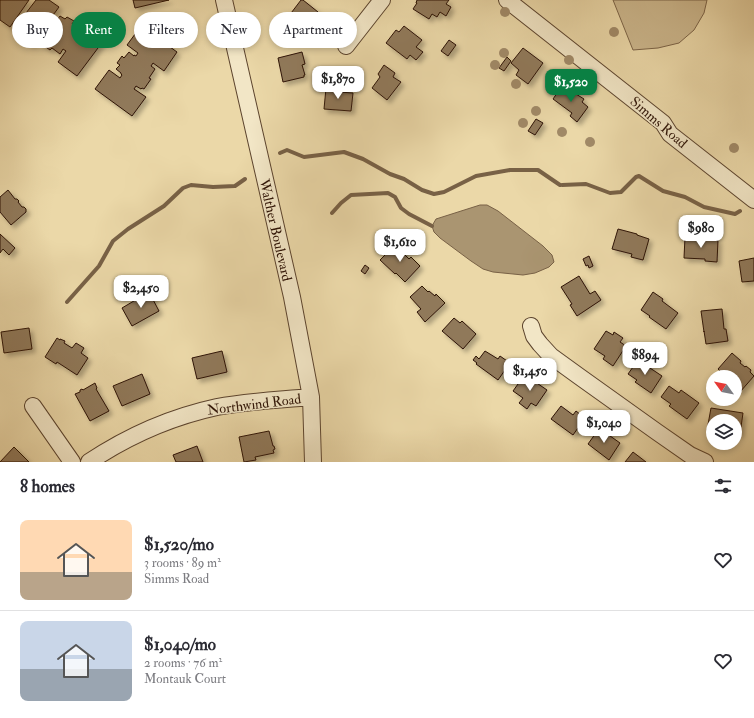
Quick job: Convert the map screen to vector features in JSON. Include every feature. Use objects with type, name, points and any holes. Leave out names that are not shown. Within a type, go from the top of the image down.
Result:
[{"type":"street","name":"Walther Boulevard","points":[[224,0],[292,297],[311,397],[313,462]]},
{"type":"street","points":[[357,32],[382,0]]},
{"type":"street","name":"Simms Road","points":[[507,0],[663,123],[670,134],[754,200]]},
{"type":"street","points":[[531,326],[534,336],[555,359],[690,455],[705,462]]},
{"type":"street","name":"Northwind Road","points":[[89,462],[128,439],[176,418],[217,407],[236,404],[311,397]]},
{"type":"street","points":[[33,406],[72,462]]},
{"type":"shaded area","points":[[613,0],[707,0],[704,13],[694,30],[679,43],[658,48],[633,50]]},
{"type":"shaded area","points":[[480,205],[487,205],[498,211],[543,246],[552,255],[554,262],[549,267],[535,273],[523,275],[493,272],[483,269],[471,261],[434,232],[432,226],[436,219]]},
{"type":"building","points":[[0,0],[29,0],[21,12],[12,12],[12,24],[10,27],[0,20]]},
{"type":"building","points":[[36,0],[49,0],[59,7],[55,12],[27,12]]},
{"type":"building","points":[[133,0],[169,0],[135,8]]},
{"type":"building","points":[[301,0],[303,0],[318,12],[292,12]]},
{"type":"building","points":[[417,0],[449,0],[446,4],[451,7],[446,16],[440,12],[437,17],[432,14],[429,19],[413,9],[417,3]]},
{"type":"building","points":[[67,17],[71,19],[71,48],[98,48],[77,76],[58,62],[66,51],[63,49],[60,54],[52,48],[63,48],[63,18],[65,19]]},
{"type":"building","points":[[404,26],[422,40],[416,47],[423,52],[416,60],[410,55],[407,59],[386,43],[396,30],[399,32]]},
{"type":"building","points":[[134,36],[134,48],[171,48],[177,52],[164,71],[153,63],[151,66],[155,69],[149,78],[151,79],[144,89],[136,86],[134,89],[146,97],[132,116],[95,89],[109,70],[120,78],[122,75],[116,69],[120,65],[117,63],[122,56],[124,58],[129,52],[136,56],[138,53],[127,45]]},
{"type":"building","points":[[449,40],[456,45],[448,56],[441,51]]},
{"type":"building","points":[[523,48],[543,63],[528,84],[516,75],[519,70],[511,63]]},
{"type":"building","points":[[302,52],[305,64],[302,65],[305,75],[304,77],[283,82],[278,58]]},
{"type":"building","points":[[507,57],[511,61],[504,71],[499,68]]},
{"type":"building","points":[[384,65],[395,73],[393,77],[401,82],[387,100],[372,88],[380,77],[378,74]]},
{"type":"building","points":[[562,86],[574,96],[576,94],[584,99],[582,102],[588,107],[577,122],[570,116],[572,113],[553,99]]},
{"type":"building","points":[[326,88],[339,89],[339,92],[353,93],[351,111],[324,109]]},
{"type":"building","points":[[536,119],[543,123],[535,135],[528,131]]},
{"type":"building","points":[[8,190],[15,199],[19,201],[18,202],[22,207],[26,209],[26,212],[11,225],[0,212],[0,197]]},
{"type":"building","points":[[618,229],[649,239],[643,260],[631,257],[632,254],[612,249]]},
{"type":"building","points":[[0,234],[15,248],[9,255],[3,249],[0,253]]},
{"type":"building","points":[[685,237],[718,240],[717,262],[705,261],[705,259],[684,258]]},
{"type":"building","points":[[395,245],[400,250],[402,248],[407,253],[405,255],[409,259],[411,257],[420,266],[405,282],[380,260]]},
{"type":"building","points":[[589,256],[593,266],[589,268],[588,265],[586,266],[583,259]]},
{"type":"building","points":[[754,258],[754,281],[742,282],[739,261]]},
{"type":"building","points":[[365,265],[369,268],[365,274],[361,271]]},
{"type":"building","points":[[579,276],[590,294],[595,291],[601,300],[577,316],[570,305],[572,304],[561,287]]},
{"type":"building","points":[[422,286],[435,296],[436,294],[445,303],[425,322],[417,312],[421,309],[410,297]]},
{"type":"building","points":[[149,292],[159,311],[132,326],[122,308]]},
{"type":"building","points":[[653,292],[678,313],[666,329],[641,310]]},
{"type":"building","points":[[722,309],[724,329],[726,329],[728,341],[706,344],[701,311]]},
{"type":"building","points":[[454,318],[460,323],[462,321],[476,334],[463,349],[442,331]]},
{"type":"building","points":[[29,328],[32,349],[4,353],[1,332]]},
{"type":"building","points":[[606,331],[613,335],[614,332],[623,338],[620,342],[626,346],[613,366],[603,359],[605,356],[594,349]]},
{"type":"building","points":[[57,338],[65,341],[64,343],[72,348],[76,343],[84,348],[81,353],[88,358],[77,375],[57,362],[56,364],[45,357]]},
{"type":"building","points":[[222,351],[227,372],[197,379],[192,358]]},
{"type":"building","points":[[485,351],[498,359],[500,356],[510,363],[498,380],[476,364],[477,363],[473,360],[476,356],[479,359]]},
{"type":"building","points":[[732,353],[741,361],[740,363],[751,370],[750,372],[754,376],[742,390],[742,370],[718,369]]},
{"type":"building","points":[[638,360],[662,376],[651,393],[635,382],[637,380],[628,374]]},
{"type":"building","points":[[142,374],[150,394],[122,406],[113,386]]},
{"type":"building","points":[[523,377],[529,382],[531,379],[547,390],[536,406],[531,403],[527,409],[519,403],[523,398],[513,391]]},
{"type":"building","points":[[95,383],[96,389],[109,411],[90,421],[75,394]]},
{"type":"building","points":[[669,386],[679,393],[681,390],[699,403],[687,419],[669,406],[671,404],[661,397]]},
{"type":"building","points":[[561,406],[573,415],[576,411],[585,418],[573,435],[551,419]]},
{"type":"building","points":[[711,408],[743,413],[742,420],[742,414],[710,414]]},
{"type":"building","points":[[598,430],[605,436],[606,433],[620,443],[609,460],[588,444]]},
{"type":"building","points":[[269,431],[275,449],[273,450],[274,453],[255,457],[256,460],[244,462],[239,437]]},
{"type":"building","points":[[197,446],[203,462],[176,462],[173,455]]},
{"type":"building","points":[[14,447],[29,462],[0,462]]},
{"type":"building","points":[[633,452],[646,462],[625,462]]},
{"type":"waterway","points":[[280,153],[287,150],[304,157],[344,152],[363,159],[390,174],[404,179],[422,190],[434,194],[444,192],[476,176],[510,170],[538,170],[560,185]]},
{"type":"waterway","points":[[562,185],[586,184],[610,193],[621,192],[636,177],[639,176],[663,191],[685,197],[704,207],[735,214],[740,211]]},
{"type":"waterway","points":[[67,302],[99,266],[113,241],[128,229],[164,206],[183,188],[191,185],[213,187],[235,186],[245,179]]},
{"type":"waterway","points":[[332,213],[351,195],[388,193],[395,197],[401,208],[432,226]]}]
